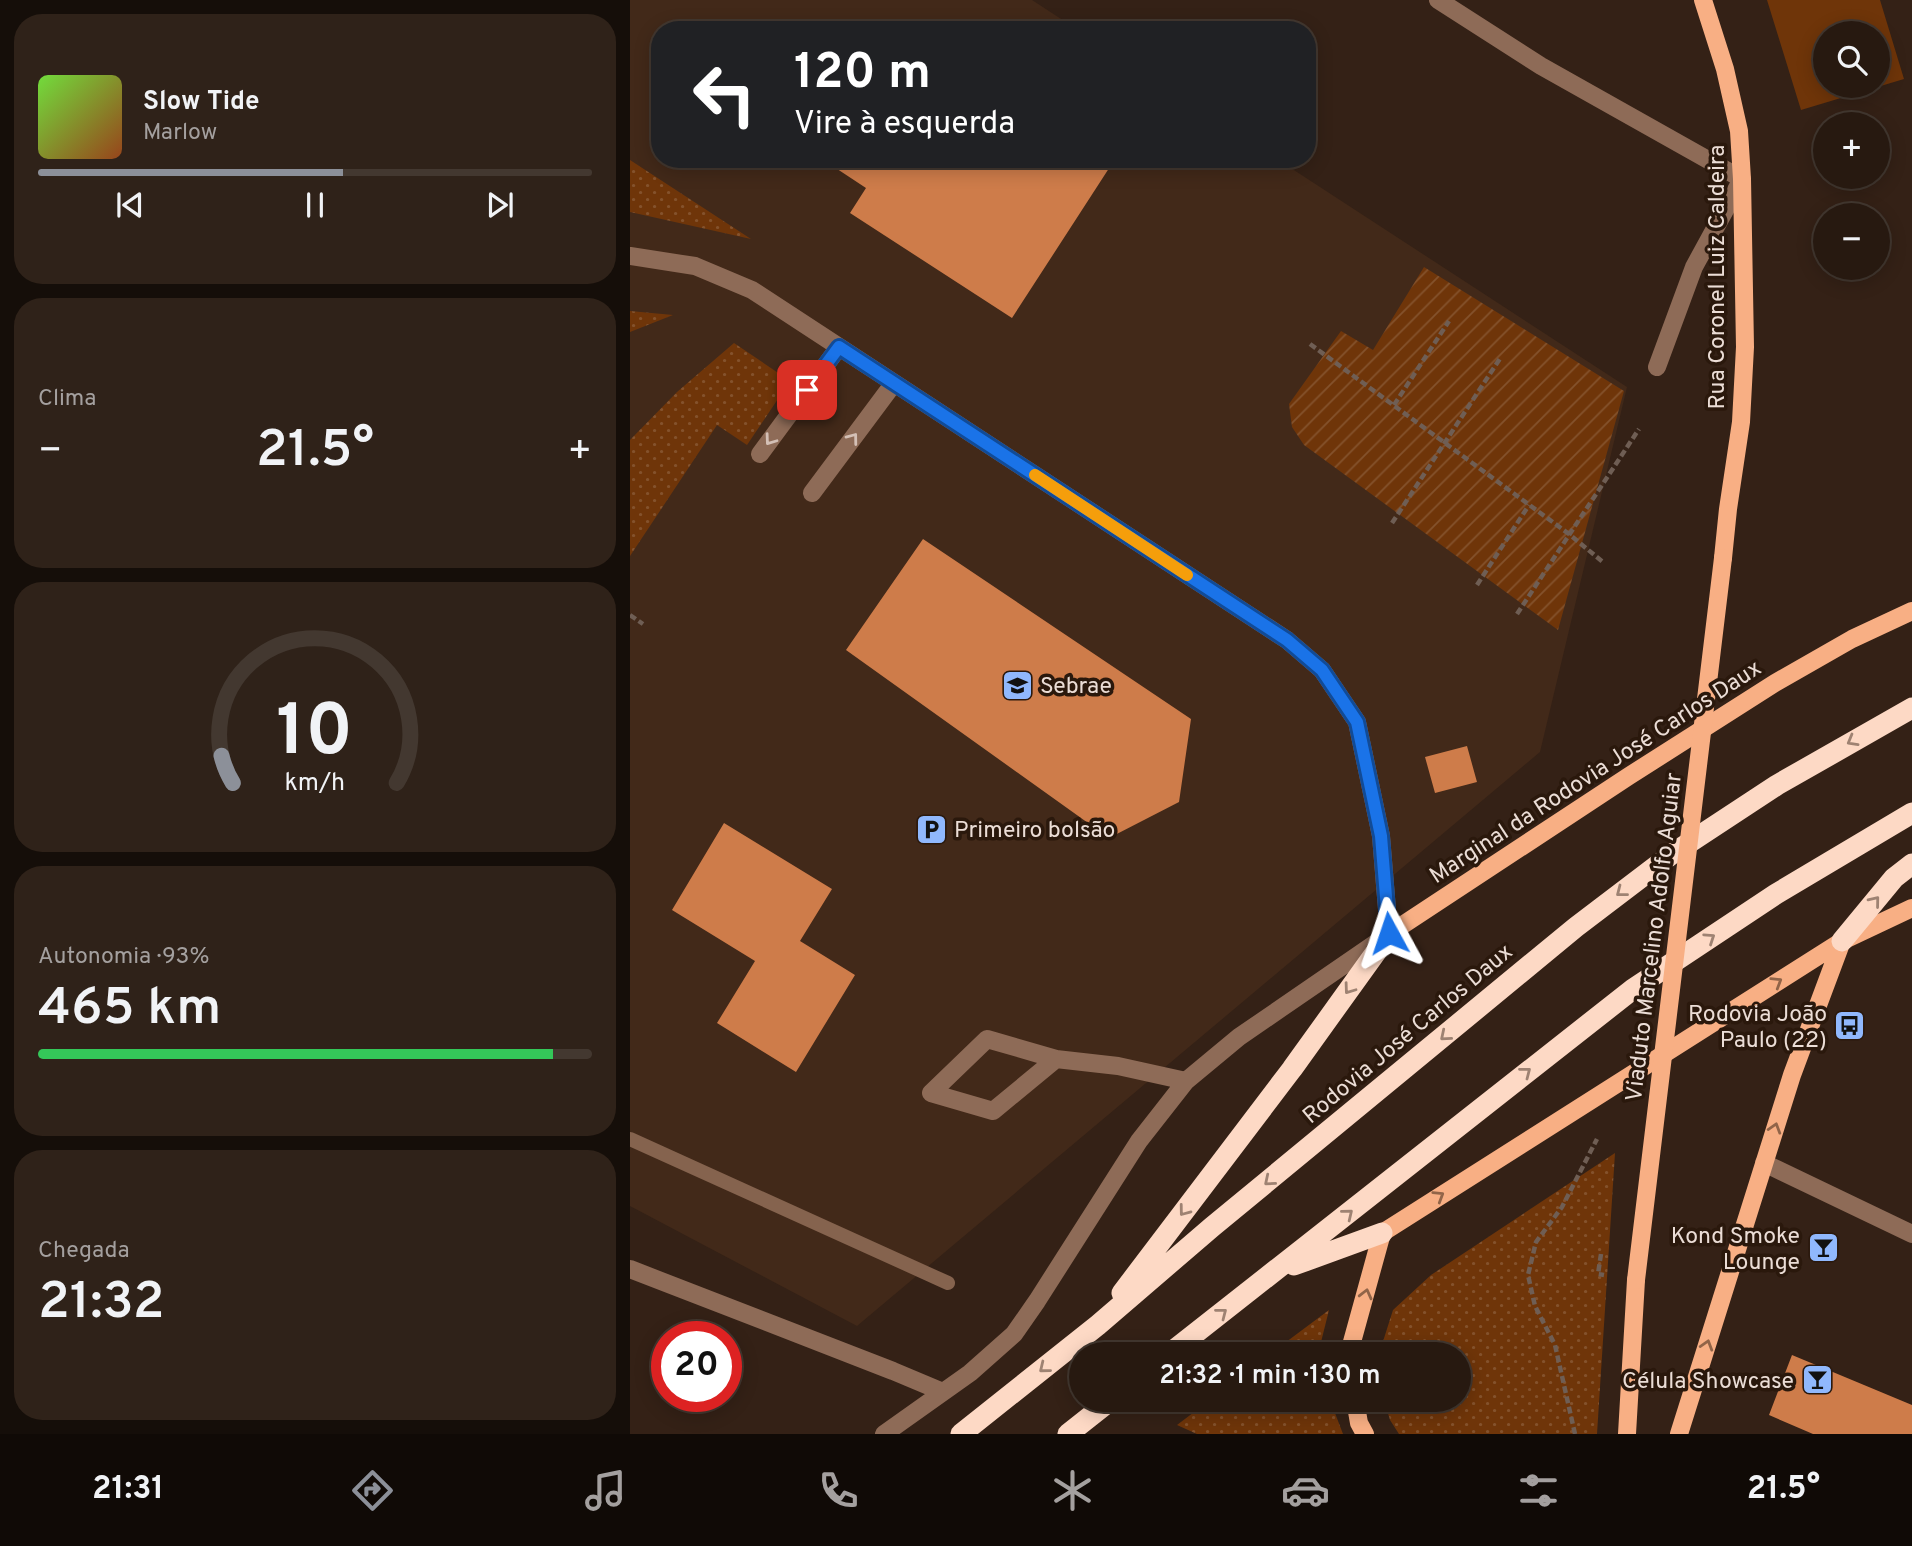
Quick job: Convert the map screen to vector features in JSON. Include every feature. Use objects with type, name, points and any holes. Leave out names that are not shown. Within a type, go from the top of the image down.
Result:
[{"type":"highway","name":"Rodovia José Carlos Daux","points":[[961,1434],[1098,1325],[1212,1227],[1576,927],[1672,854],[1777,785],[1912,708]]},
{"type":"highway","points":[[1185,1342],[1633,989],[1776,894],[1912,813]]},
{"type":"highway","points":[[1842,941],[1894,878],[1912,864]]},
{"type":"highway","points":[[1098,1325],[1292,1069],[1389,933]]},
{"type":"highway","points":[[1276,1272],[1382,1233]]},
{"type":"highway","points":[[1068,1434],[1096,1412]]},
{"type":"main road","name":"Rua Coronel Luiz Caldeira","points":[[1703,0],[1725,69],[1739,131],[1742,179],[1745,348],[1741,422],[1723,558]]},
{"type":"main road","name":"Viaduto Marcelino Adolfo Aguiar","points":[[1627,1434],[1636,1280],[1723,558]]},
{"type":"main road","name":"Marginal da Rodovia José Carlos Daux","points":[[1389,933],[1775,683],[1852,639],[1912,611]]},
{"type":"main road","points":[[1352,1342],[1382,1233],[1842,941],[1912,908]]},
{"type":"main road","points":[[1679,1434],[1795,1065],[1842,941]]},
{"type":"main road","points":[[1357,1412],[1365,1434]]},
{"type":"street","points":[[1438,0],[1541,66],[1742,179],[1694,267],[1657,368]]},
{"type":"street","points":[[630,256],[695,266],[752,290],[1287,640],[1322,670],[1357,722],[1381,836],[1389,933]]},
{"type":"street","points":[[760,454],[839,347]]},
{"type":"street","points":[[812,493],[894,383]]},
{"type":"street","name":"Marginal da Rodovia José Carlos Daux","points":[[884,1434],[970,1373],[1014,1334],[1139,1141],[1186,1081],[1239,1037],[1389,933]]},
{"type":"street","points":[[1056,1059],[993,1111],[931,1093],[987,1039],[1056,1059],[1118,1066],[1186,1081]]},
{"type":"street","points":[[1764,1163],[1912,1234]]},
{"type":"street","points":[[630,1269],[943,1392]]},
{"type":"path","points":[[1394,405],[1449,321]]},
{"type":"path","points":[[1310,344],[1569,534],[1604,563]]},
{"type":"path","points":[[1392,523],[1501,358]]},
{"type":"path","points":[[1517,614],[1639,429]]},
{"type":"path","points":[[1477,585],[1529,505]]},
{"type":"path","points":[[630,615],[643,624]]},
{"type":"path","points":[[1575,1434],[1555,1345],[1535,1306],[1528,1275],[1536,1242],[1562,1207],[1627,1077]]},
{"type":"shaded area","points":[[630,0],[1032,0],[1064,21],[651,21],[651,168],[1291,168],[1627,387],[1540,752],[857,1326],[630,1206]]},
{"type":"shaded area","points":[[1767,0],[1880,0],[1886,21],[1813,21],[1813,98],[1841,98],[1801,110]]},
{"type":"shaded area","points":[[1890,33],[1904,79],[1890,83]]},
{"type":"shaded area","points":[[630,160],[751,239],[630,212]]},
{"type":"shaded area","points":[[1424,267],[1624,391],[1558,630],[1304,445],[1292,427],[1289,404],[1341,331],[1373,350]]},
{"type":"shaded area","points":[[630,311],[673,315],[630,332]]},
{"type":"shaded area","points":[[734,343],[790,381],[747,445],[717,425],[630,556],[630,440],[677,392]]},
{"type":"shaded area","points":[[1615,1153],[1597,1434],[1399,1434],[1388,1412],[1471,1412],[1471,1342],[1383,1342],[1393,1310],[1431,1275]]},
{"type":"shaded area","points":[[1329,1310],[1321,1342],[1286,1342]]},
{"type":"shaded area","points":[[1194,1412],[1335,1412],[1343,1434],[1197,1434],[1177,1425]]},
{"type":"building","points":[[836,168],[1109,168],[1012,318],[850,213],[866,188]]},
{"type":"building","name":"Sebrae","points":[[923,539],[1191,719],[1179,802],[1109,838],[846,650]]},
{"type":"building","points":[[1467,746],[1477,782],[1435,793],[1425,757]]},
{"type":"building","points":[[724,823],[832,889],[800,941],[855,975],[796,1072],[717,1023],[755,961],[672,910]]},
{"type":"building","name":"Célula Showcase","points":[[1792,1355],[1912,1405],[1912,1434],[1813,1434],[1769,1415]]},
{"type":"waterway","points":[[630,1139],[948,1283]]},
{"type":"slow traffic","points":[[1035,475],[1187,575]]},
{"type":"place","name":"Sebrae","points":[[1017,685]]},
{"type":"place","name":"Primeiro bolsão","points":[[931,829]]},
{"type":"place","name":"Rodovia João Paulo (22)","points":[[1850,1026]]},
{"type":"place","name":"Kond Smoke Lounge","points":[[1823,1248]]},
{"type":"place","name":"Célula Showcase","points":[[1817,1380]]},
{"type":"route","points":[[807,390],[839,347],[1287,640],[1322,670],[1357,722],[1381,836],[1389,933]]}]
